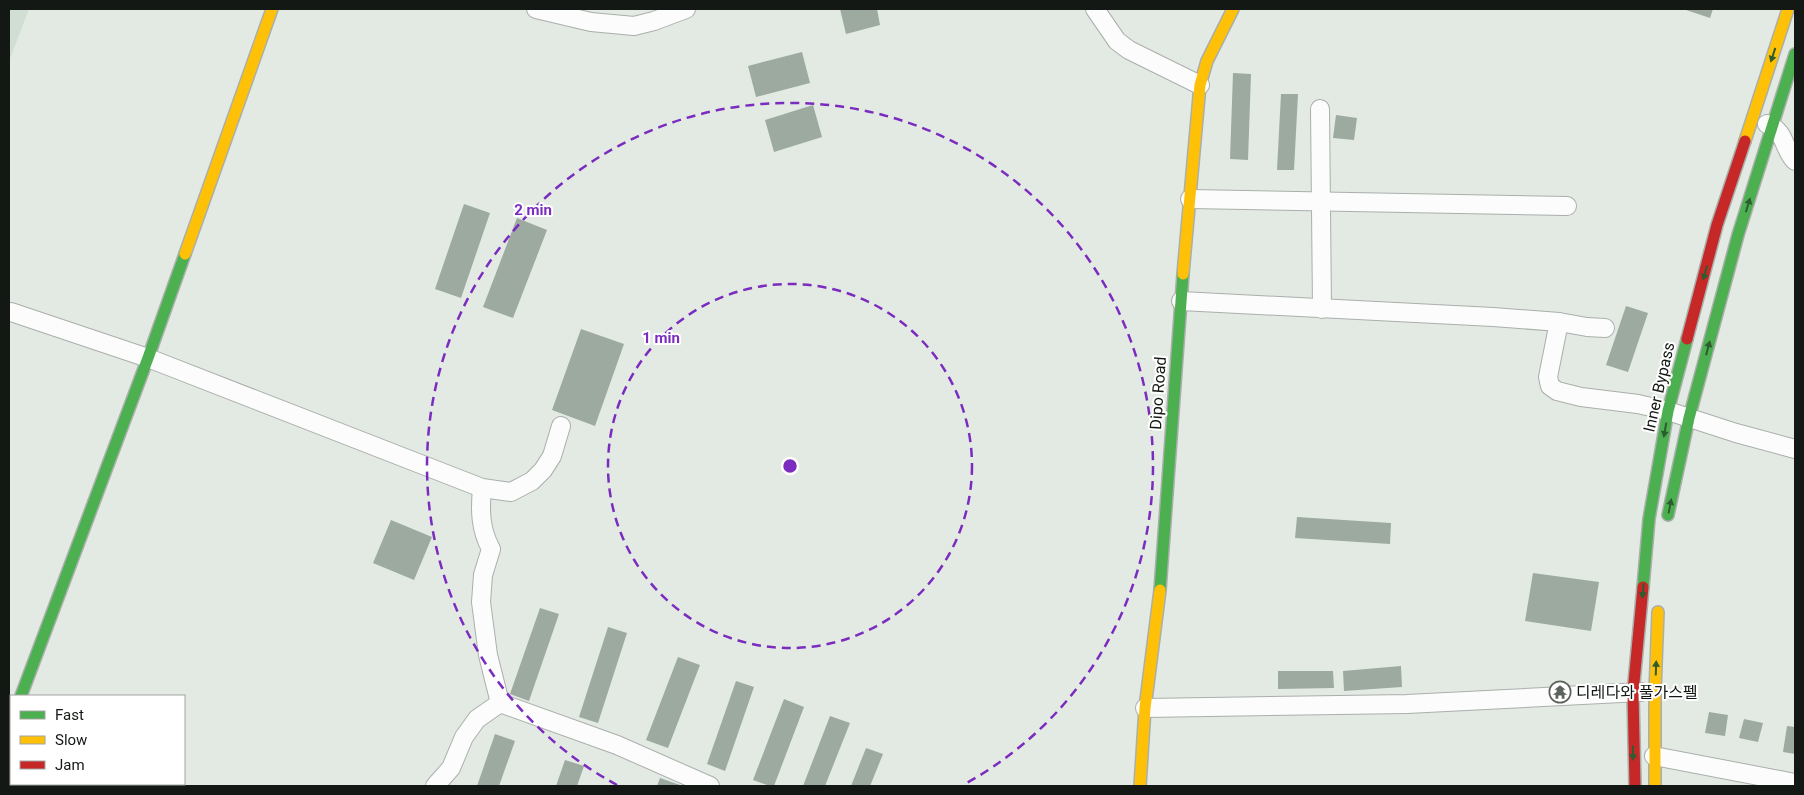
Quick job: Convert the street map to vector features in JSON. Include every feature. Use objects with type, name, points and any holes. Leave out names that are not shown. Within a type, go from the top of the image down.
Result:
[{"type":"main road","points":[[21,695],[148,358],[272,9]]},
{"type":"main road","name":"Dipo Road","points":[[1140,786],[1144,708],[1162,578],[1181,301],[1200,85],[1207,61],[1233,9]]},
{"type":"main road","name":"Inner Bypass","points":[[1635,786],[1633,693],[1649,519],[1668,411],[1717,225],[1788,9]]},
{"type":"main road","points":[[1666,528],[1689,418],[1738,235],[1795,54]]},
{"type":"main road","points":[[1654,786],[1658,604]]},
{"type":"street","points":[[536,9],[591,22],[634,26],[686,9]]},
{"type":"street","points":[[1095,9],[1117,41],[1129,50],[1200,85]]},
{"type":"street","points":[[1320,109],[1322,309]]},
{"type":"street","points":[[1753,118],[1772,126],[1781,134],[1790,156],[1795,161]]},
{"type":"street","points":[[1190,199],[1567,206]]},
{"type":"street","points":[[1181,301],[1493,317],[1606,328]]},
{"type":"street","points":[[11,312],[148,358],[482,488],[511,492],[532,481],[543,470],[552,456],[561,426]]},
{"type":"street","points":[[1559,322],[1548,377],[1550,386],[1557,391],[1581,397],[1638,404],[1668,411],[1795,449]]},
{"type":"street","points":[[482,488],[480,507],[482,525],[485,538],[491,549],[483,575],[481,602],[488,654],[500,703]]},
{"type":"street","points":[[1144,708],[1407,704],[1655,692]]},
{"type":"street","points":[[500,703],[617,745],[706,785]]},
{"type":"street","points":[[435,786],[451,768],[464,737],[477,719],[500,703]]},
{"type":"street","points":[[1654,756],[1795,783]]},
{"type":"shaded area","points":[[9,9],[29,9],[9,61]]},
{"type":"building","points":[[840,9],[877,9],[880,25],[846,34]]},
{"type":"building","points":[[1683,9],[1713,9],[1710,18]]},
{"type":"building","points":[[802,52],[810,83],[756,97],[748,66]]},
{"type":"building","points":[[1233,73],[1251,74],[1248,160],[1230,159]]},
{"type":"building","points":[[1281,94],[1298,94],[1294,170],[1277,170]]},
{"type":"building","points":[[813,105],[822,137],[774,152],[765,120]]},
{"type":"building","points":[[1336,115],[1357,118],[1354,140],[1333,138]]},
{"type":"building","points":[[464,204],[490,213],[461,298],[435,289]]},
{"type":"building","points":[[517,218],[547,230],[513,318],[483,307]]},
{"type":"building","points":[[1626,306],[1648,313],[1628,372],[1606,365]]},
{"type":"building","points":[[581,329],[624,344],[595,426],[552,410]]},
{"type":"building","points":[[1297,517],[1391,523],[1390,544],[1295,538]]},
{"type":"building","points":[[391,520],[432,537],[414,580],[373,563]]},
{"type":"building","points":[[1533,573],[1599,582],[1591,631],[1525,621]]},
{"type":"building","points":[[540,608],[559,614],[529,701],[510,694]]},
{"type":"building","points":[[608,627],[627,633],[598,723],[579,717]]},
{"type":"building","points":[[678,657],[700,665],[668,748],[646,740]]},
{"type":"building","points":[[1401,666],[1402,687],[1344,691],[1343,671]]},
{"type":"building","points":[[1278,671],[1333,671],[1334,688],[1278,689]]},
{"type":"building","points":[[736,681],[754,687],[725,771],[707,764]]},
{"type":"building","points":[[784,699],[804,707],[774,786],[770,786],[753,780]]},
{"type":"building","points":[[1709,712],[1728,715],[1725,736],[1705,733]]},
{"type":"building","points":[[830,716],[850,723],[825,786],[803,786]]},
{"type":"building","points":[[1744,719],[1763,723],[1758,742],[1739,738]]},
{"type":"building","points":[[1787,726],[1795,727],[1795,754],[1783,752]]},
{"type":"building","points":[[495,734],[515,741],[499,786],[477,786]]},
{"type":"building","points":[[866,748],[883,754],[870,786],[851,786]]},
{"type":"building","points":[[565,760],[584,766],[577,786],[556,786]]},
{"type":"building","points":[[660,778],[683,786],[657,786]]},
{"type":"traffic: fast","points":[[1668,515],[1689,418],[1738,235],[1795,54]]},
{"type":"traffic: fast","points":[[21,695],[185,254]]},
{"type":"traffic: fast","points":[[1160,590],[1183,274]]},
{"type":"traffic: fast","points":[[1643,587],[1649,519],[1668,411],[1687,339]]},
{"type":"traffic: slow","points":[[185,254],[272,9]]},
{"type":"traffic: slow","points":[[1183,274],[1200,85],[1207,61],[1233,9]]},
{"type":"traffic: slow","points":[[1745,141],[1788,9]]},
{"type":"traffic: slow","points":[[1140,786],[1145,708],[1160,590]]},
{"type":"traffic: slow","points":[[1655,786],[1655,692],[1658,612]]},
{"type":"traffic: jam","points":[[1687,339],[1717,225],[1745,141]]},
{"type":"traffic: jam","points":[[1635,786],[1633,693],[1643,587]]},
{"type":"place","name":"디레다와 풀가스펠","points":[[1560,692]]}]
